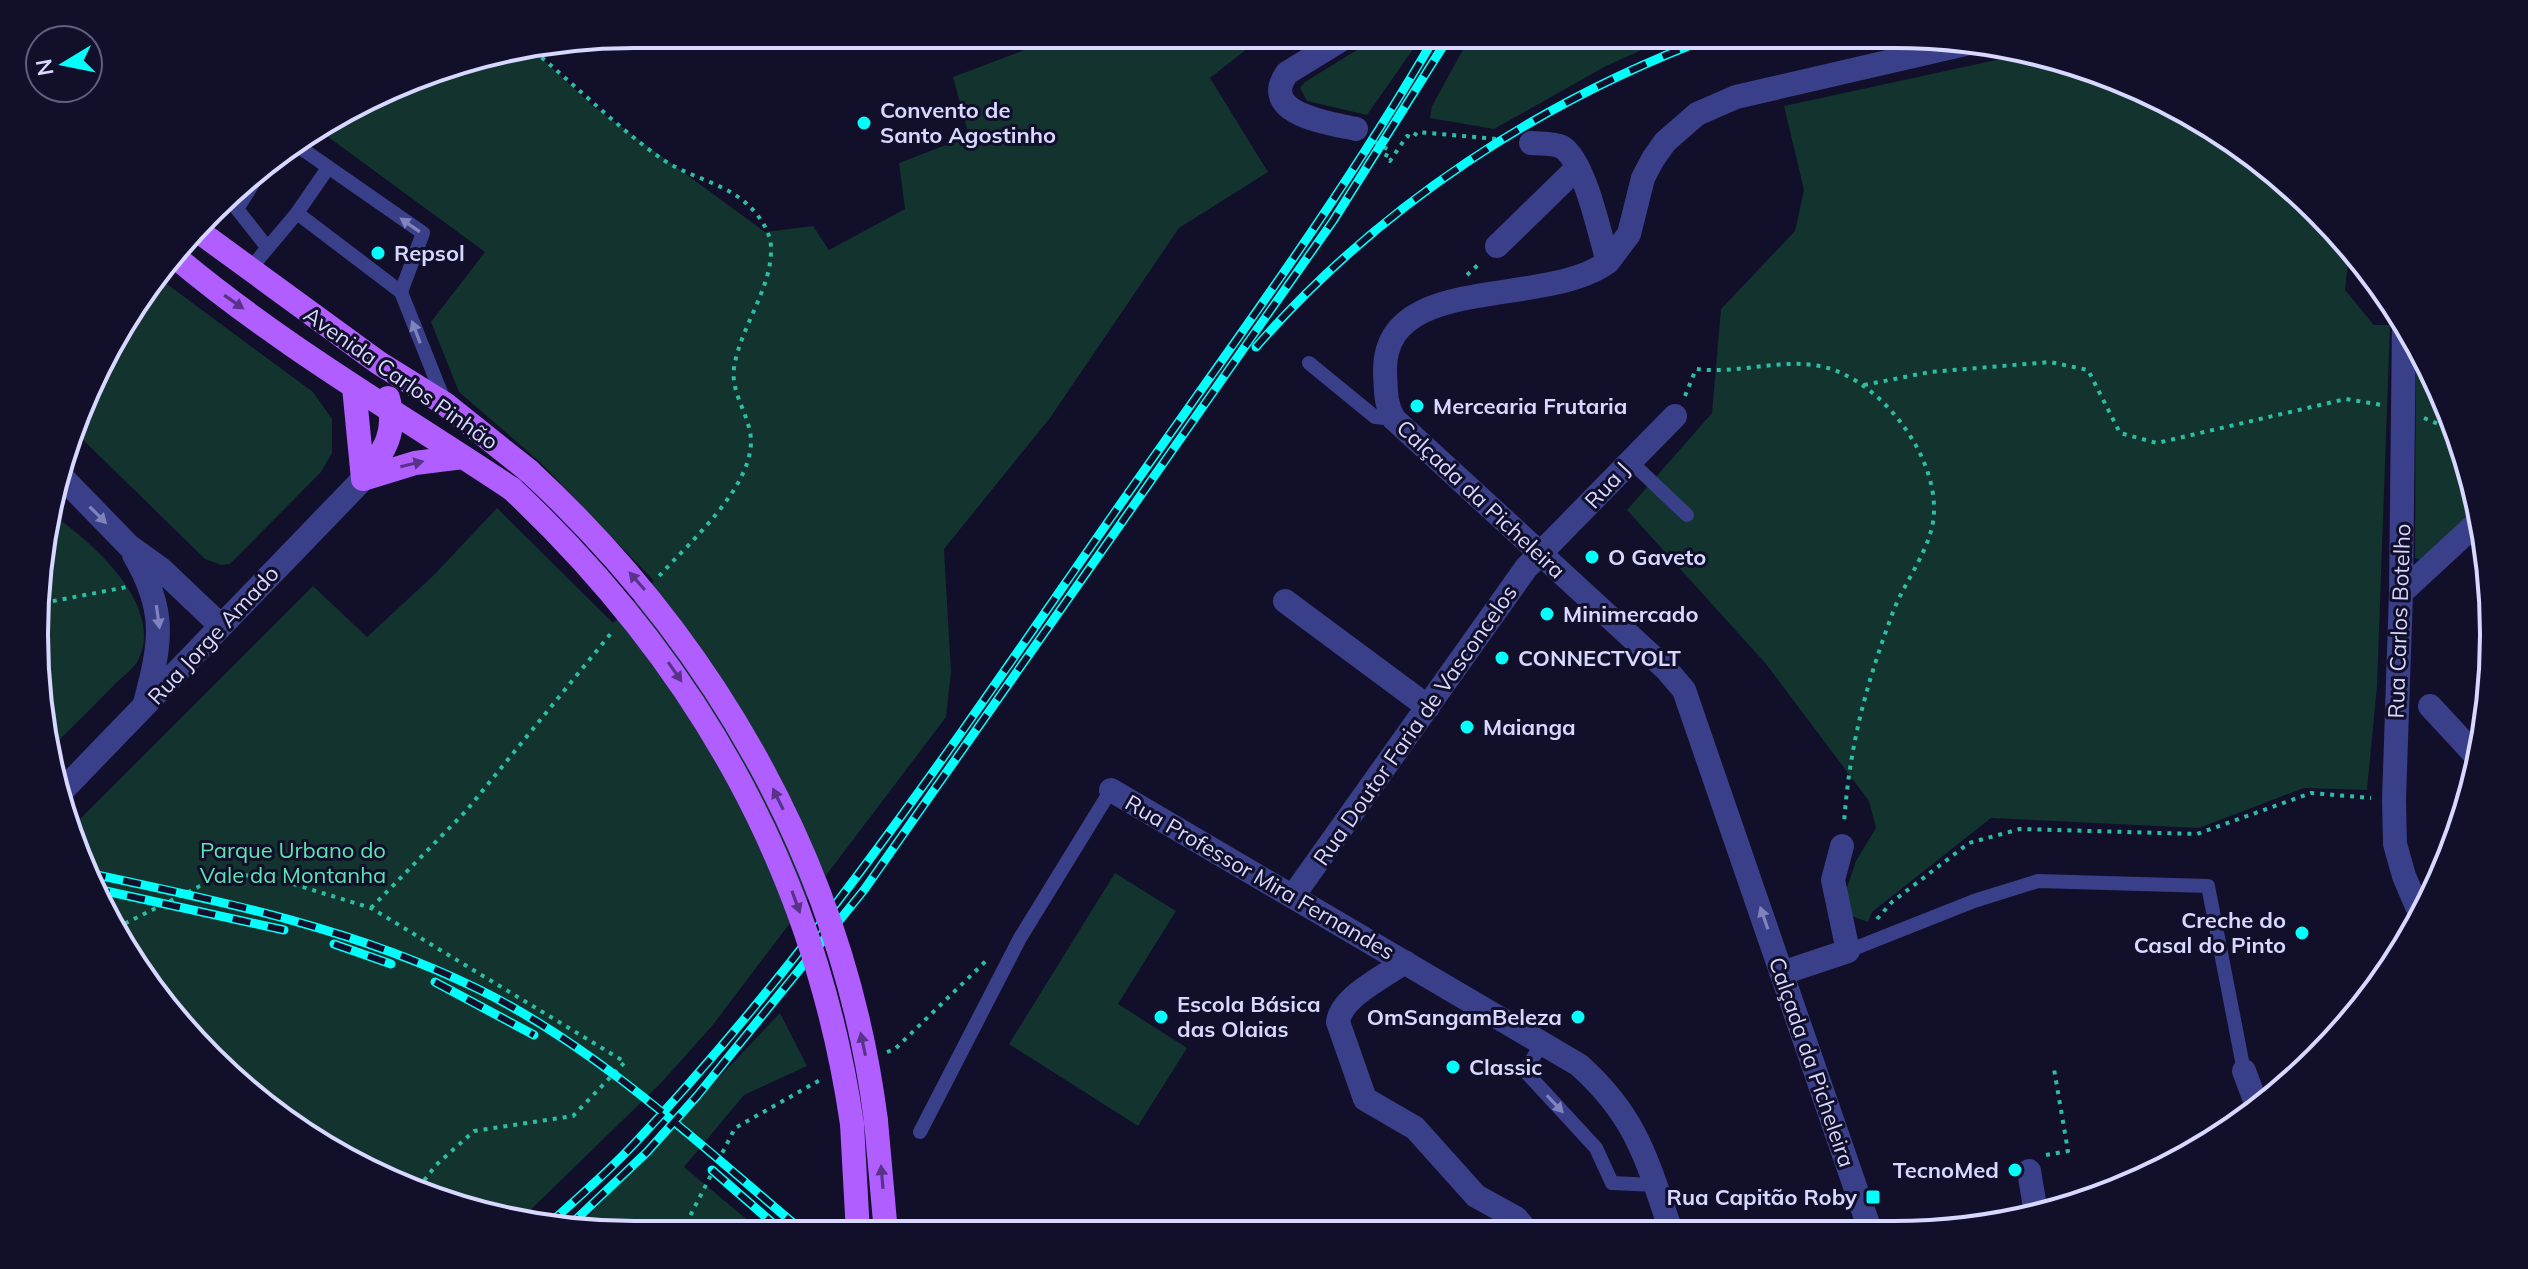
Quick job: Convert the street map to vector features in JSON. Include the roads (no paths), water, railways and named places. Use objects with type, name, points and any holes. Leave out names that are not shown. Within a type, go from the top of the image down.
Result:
[{"type":"main road","name":"Avenida Carlos Pinhão","points":[[205,236],[379,363],[445,404],[529,471],[609,549],[654,603],[712,682],[769,779],[793,829],[834,934],[863,1042],[876,1121],[885,1221]]},
{"type":"main road","name":"Avenida Carlos Pinhão","points":[[182,262],[354,387],[512,489],[590,567],[660,651],[699,708],[747,790],[776,852],[810,942],[839,1048],[852,1124],[857,1221]]},
{"type":"main road","points":[[363,479],[388,445],[392,411],[379,363]]},
{"type":"main road","points":[[354,387],[363,479]]},
{"type":"main road","points":[[363,479],[415,463],[463,457]]},
{"type":"street","points":[[1328,48],[1287,73],[1281,82],[1280,94],[1293,112],[1356,129]]},
{"type":"street","points":[[1608,262],[1629,234],[1640,188],[1653,159],[1665,142],[1697,114],[1736,97],[1940,50]]},
{"type":"street","points":[[1531,143],[1561,147],[1577,168],[1608,262]]},
{"type":"street","points":[[1497,246],[1577,168]]},
{"type":"street","name":"Calçada da Picheleira","points":[[1608,262],[1578,279],[1436,304],[1411,314],[1395,331],[1385,361],[1386,405],[1394,419],[1666,669],[1684,690],[1867,1221]]},
{"type":"street","name":"Rua Carlos Botelho","points":[[2404,346],[2401,593],[2394,800],[2395,844],[2415,902]]},
{"type":"street","name":"Rua J","points":[[1541,556],[1629,460],[1675,416]]},
{"type":"street","name":"Rua Jorge Amado","points":[[68,785],[363,479]]},
{"type":"street","points":[[67,485],[129,546],[161,569],[220,625]]},
{"type":"street","points":[[2401,593],[2470,529]]},
{"type":"street","points":[[129,546],[150,582],[160,628],[158,653],[144,708]]},
{"type":"street","name":"Rua Doutor Faria de Vasconcelos","points":[[1293,896],[1526,568],[1541,556]]},
{"type":"street","points":[[1285,601],[1428,707]]},
{"type":"street","points":[[2430,706],[2469,748]]},
{"type":"street","name":"Rua Professor Mira Fernandes","points":[[1111,790],[1579,1065],[1608,1091],[1640,1141],[1668,1221]]},
{"type":"street","points":[[1782,973],[1848,951],[1833,880],[1842,846]]},
{"type":"street","points":[[1405,962],[1350,1002],[1339,1015],[1360,1090],[1374,1107],[1415,1128],[1476,1196],[1519,1221]]},
{"type":"street","points":[[2244,1071],[2254,1097]]},
{"type":"street","points":[[2029,1171],[2034,1204]]},
{"type":"lane","points":[[304,150],[423,233],[401,292]]},
{"type":"lane","points":[[250,269],[297,213],[328,168]]},
{"type":"lane","points":[[244,198],[237,209],[267,247]]},
{"type":"lane","points":[[297,213],[401,292],[445,404]]},
{"type":"lane","points":[[1309,363],[1375,417],[1394,419]]},
{"type":"lane","points":[[1629,460],[1687,515]]},
{"type":"lane","name":"Rua Professor Mira Fernandes","points":[[920,1132],[1020,938],[1111,790]]},
{"type":"lane","points":[[1848,951],[1974,901],[2038,881],[2208,886],[2244,1071]]},
{"type":"lane","points":[[1542,1043],[1525,1071],[1596,1148],[1612,1183],[1655,1185]]},
{"type":"railway","points":[[558,1216],[624,1155],[700,1071],[763,996],[884,840],[1278,280],[1360,159],[1428,48]]},
{"type":"railway","points":[[578,1218],[647,1152],[697,1096],[864,890],[1333,221],[1442,48]]},
{"type":"railway","points":[[1256,347],[1304,295],[1356,247],[1467,162],[1588,91],[1684,48]]},
{"type":"railway","points":[[100,876],[285,918],[382,949],[476,988],[565,1039],[607,1069],[791,1221]]},
{"type":"railway","points":[[107,891],[284,930]]},
{"type":"railway","points":[[334,944],[391,964]]},
{"type":"railway","points":[[435,982],[534,1035]]},
{"type":"railway","points":[[712,1170],[770,1221]]},
{"type":"place","name":"Convento de Santo Agostinho","points":[[864,123]]},
{"type":"place","name":"Repsol","points":[[378,253]]},
{"type":"place","name":"Mercearia Frutaria","points":[[1417,406]]},
{"type":"place","name":"O Gaveto","points":[[1592,557]]},
{"type":"place","name":"Minimercado","points":[[1547,614]]},
{"type":"place","name":"CONNECTVOLT","points":[[1502,658]]},
{"type":"place","name":"Maianga","points":[[1467,727]]},
{"type":"place","name":"Creche do Casal do Pinto","points":[[2302,933]]},
{"type":"place","name":"Escola Básica das Olaias","points":[[1161,1017]]},
{"type":"place","name":"OmSangamBeleza","points":[[1578,1017]]},
{"type":"place","name":"Classic","points":[[1453,1067]]},
{"type":"place","name":"TecnoMed","points":[[2015,1170]]},
{"type":"place","name":"Rua Capitão Roby","points":[[1873,1197]]},
{"type":"park label","name":"Parque Urbano do Vale da Montanha","points":[[293,862]]}]
